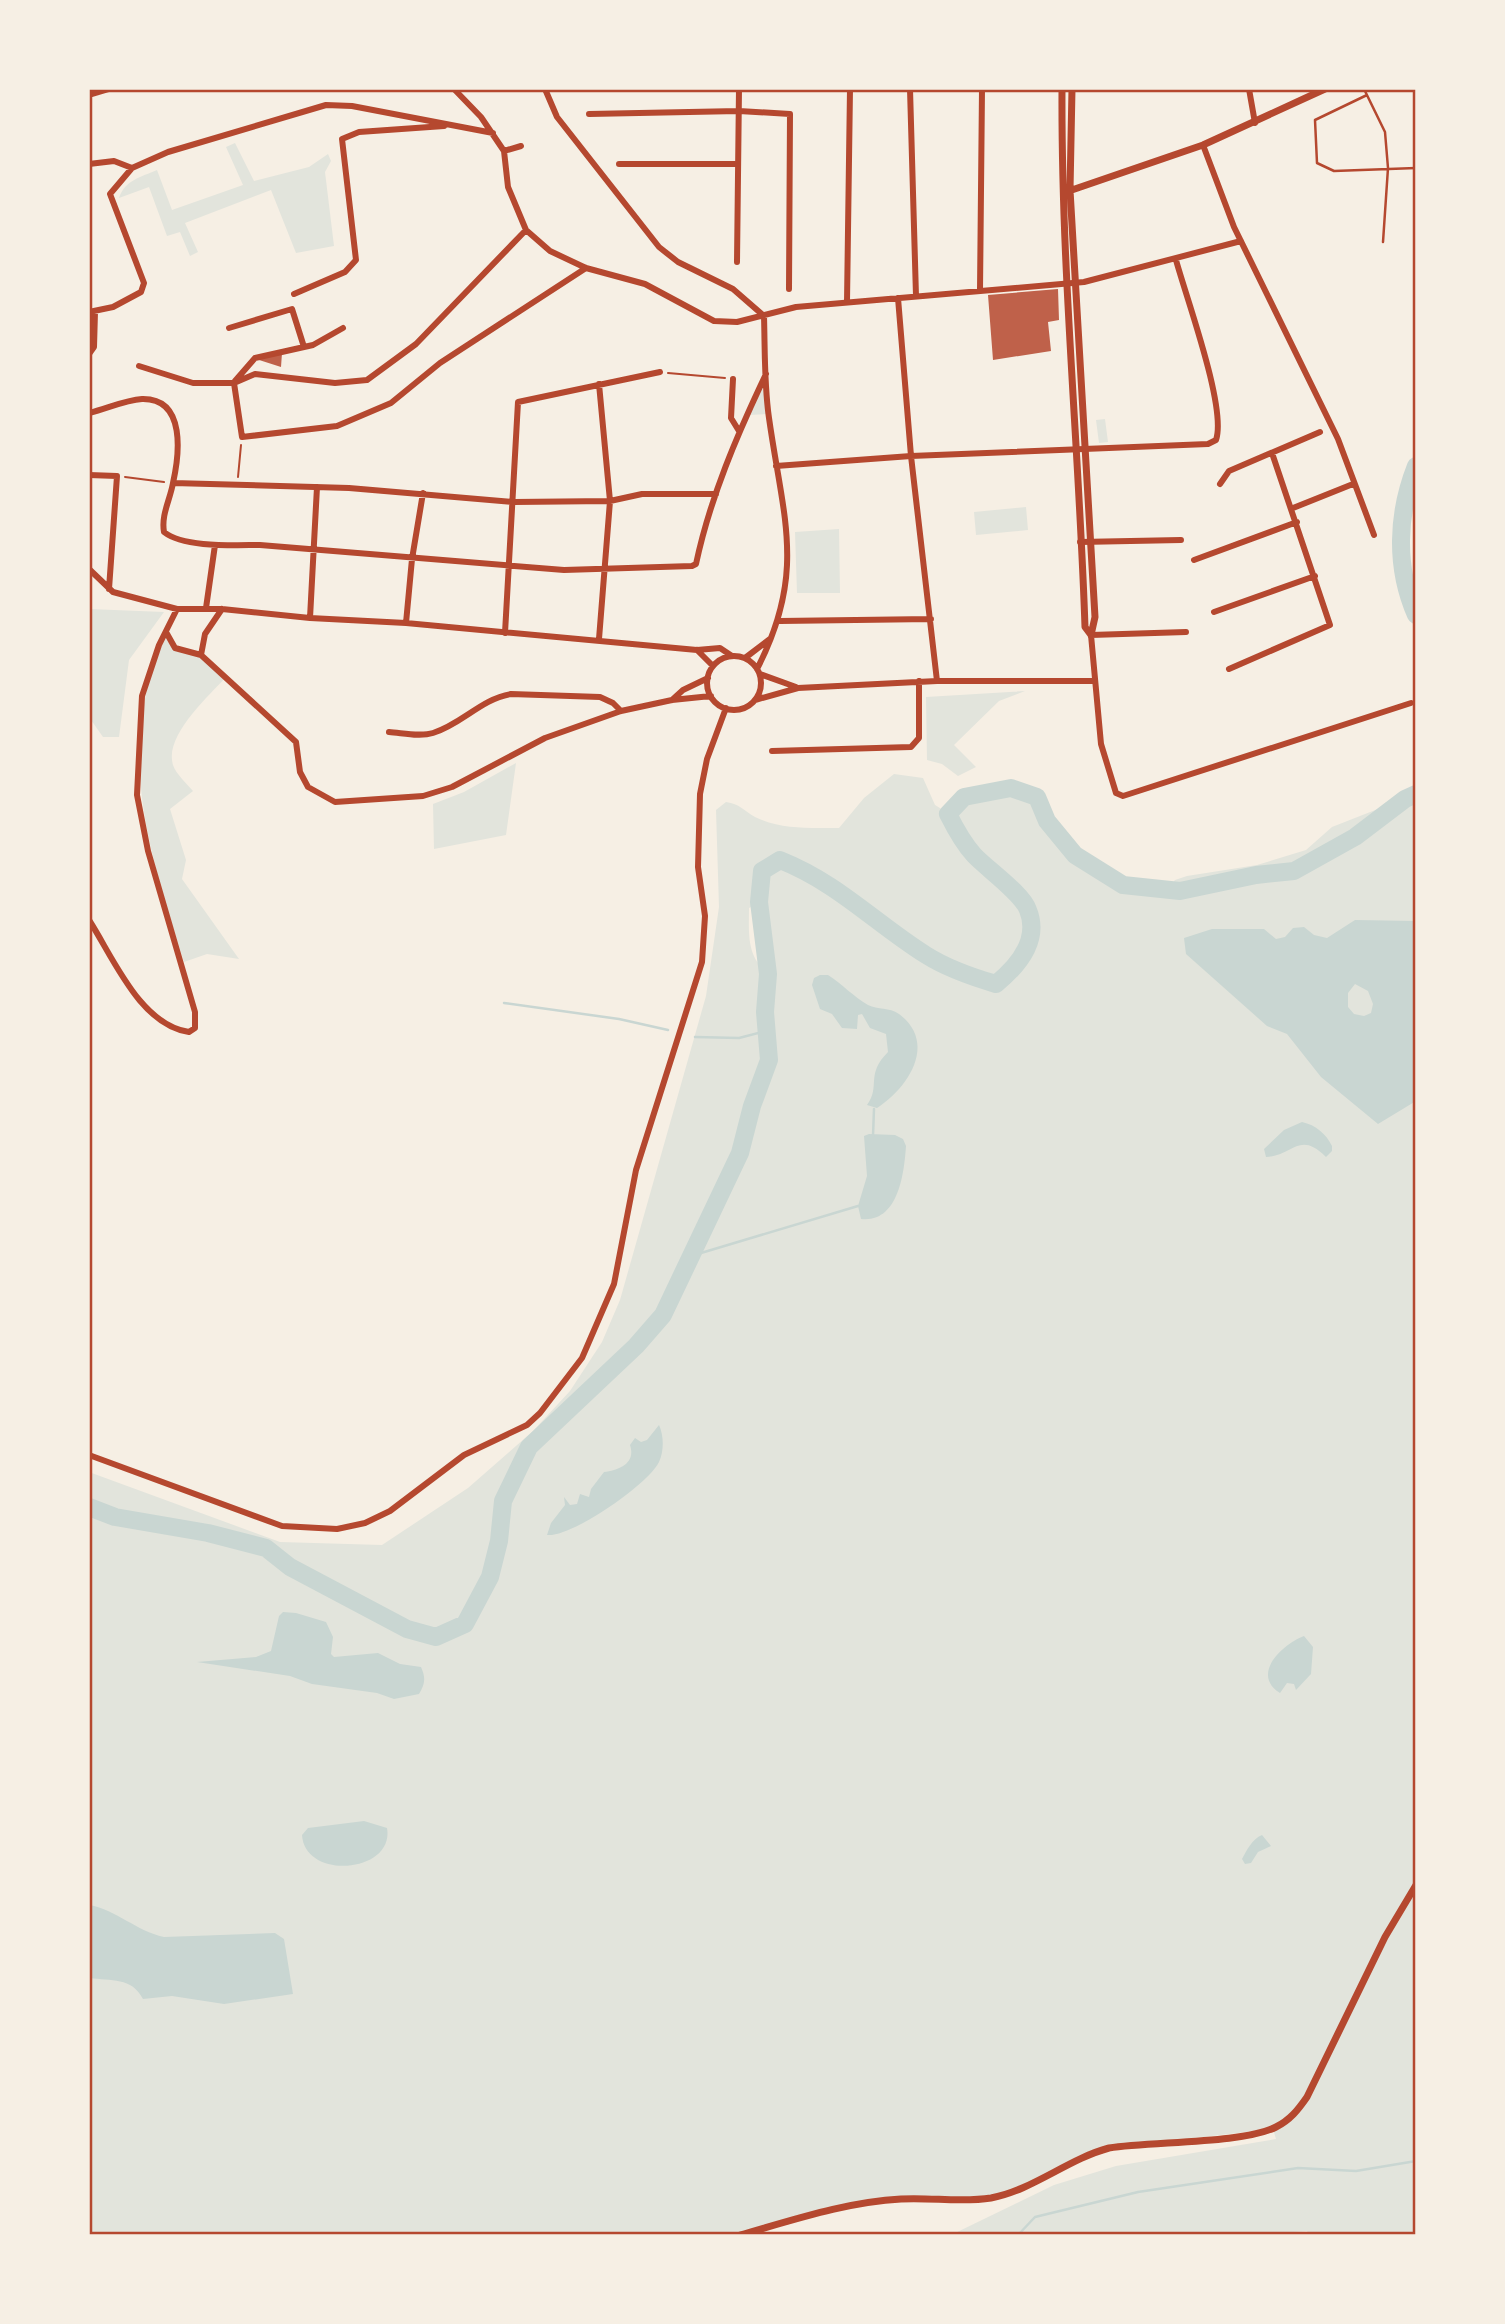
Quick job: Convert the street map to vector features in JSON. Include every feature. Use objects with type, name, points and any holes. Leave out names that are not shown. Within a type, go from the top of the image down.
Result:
[{"type":"street","points":[[89,95],[109,89]]},
{"type":"street","points":[[454,89],[493,133],[503,151],[508,187],[526,230],[550,251],[586,268],[645,284],[714,321],[737,322],[796,307],[1076,283],[1176,260],[1241,241]]},
{"type":"street","points":[[545,89],[557,117],[659,247],[678,262],[733,289],[764,316],[766,374],[776,466],[788,533],[789,571],[780,621],[758,671],[761,685],[755,699]]},
{"type":"street","points":[[737,262],[739,89]]},
{"type":"street","points":[[847,302],[850,89]]},
{"type":"street","points":[[910,89],[916,296]]},
{"type":"street","points":[[980,291],[982,89]]},
{"type":"street","points":[[1062,89],[1061,193],[1085,627],[1091,635]]},
{"type":"street","points":[[1072,89],[1070,190],[1091,541],[1095,626],[1091,635],[1101,744],[1116,793],[1123,796],[1260,754],[1411,703]]},
{"type":"street","points":[[1249,89],[1255,123]]},
{"type":"street","points":[[1061,193],[1203,145],[1325,89]]},
{"type":"street","points":[[89,354],[94,347],[92,312],[113,307],[141,292],[144,283],[110,194],[132,168],[168,152],[326,104],[352,106],[493,133]]},
{"type":"street","points":[[589,114],[738,111],[790,114],[789,289]]},
{"type":"street","points":[[295,294],[353,266],[356,260],[351,196],[341,139],[359,132],[453,125]]},
{"type":"street","points":[[1203,145],[1241,241],[1338,439],[1374,535]]},
{"type":"street","points":[[503,151],[521,146]]},
{"type":"street","points":[[89,164],[114,161],[132,168]]},
{"type":"street","points":[[619,163],[738,164]]},
{"type":"street","points":[[138,366],[153,368],[179,381],[234,383],[256,374],[335,383],[367,380],[416,344],[526,230]]},
{"type":"street","points":[[776,466],[911,456],[1208,444],[1216,440],[1219,430],[1210,381],[1176,260]]},
{"type":"street","points":[[343,328],[304,347],[255,358],[234,383],[242,437],[337,426],[391,403],[440,363],[586,268]]},
{"type":"street","points":[[898,298],[911,456],[937,681]]},
{"type":"street","points":[[229,328],[292,309],[304,347]]},
{"type":"street","points":[[505,633],[518,402],[660,372]]},
{"type":"street","points":[[89,413],[131,401],[156,402],[177,424],[179,438],[173,483],[163,522],[164,531],[170,536],[215,545],[605,571],[696,564],[716,494],[739,431],[766,374]]},
{"type":"street","points":[[733,379],[731,418],[739,431]]},
{"type":"street","points":[[599,384],[610,500],[599,639]]},
{"type":"street","points":[[1220,484],[1229,471],[1320,432]]},
{"type":"street","points":[[1229,669],[1330,625],[1293,508],[1272,453]]},
{"type":"street","points":[[89,475],[117,476],[109,589]]},
{"type":"street","points":[[173,483],[317,487],[514,502],[610,500],[642,494],[716,494]]},
{"type":"street","points":[[1293,508],[1353,484]]},
{"type":"street","points":[[310,618],[317,487]]},
{"type":"street","points":[[406,623],[412,559],[423,493]]},
{"type":"street","points":[[1194,561],[1297,522]]},
{"type":"street","points":[[1080,542],[1181,540]]},
{"type":"street","points":[[206,608],[215,545]]},
{"type":"street","points":[[89,569],[109,589],[177,608],[406,623],[697,650],[720,649],[733,656],[745,658],[758,671],[798,688]]},
{"type":"street","points":[[1214,612],[1315,576]]},
{"type":"street","points":[[89,920],[140,999],[153,1014],[180,1031],[189,1032],[195,1028],[195,1012],[148,851],[137,795],[142,696],[157,651],[177,608]]},
{"type":"street","points":[[201,654],[205,634],[222,609]]},
{"type":"street","points":[[780,621],[931,619]]},
{"type":"street","points":[[166,632],[175,648]]},
{"type":"street","points":[[1091,635],[1186,632]]},
{"type":"street","points":[[745,658],[770,639]]},
{"type":"street","points":[[157,651],[175,648],[201,654],[296,742],[300,772],[308,787],[335,802],[423,796],[452,787],[520,749],[621,711],[672,700],[711,696]]},
{"type":"street","points":[[697,650],[713,666]]},
{"type":"street","points":[[733,656],[713,666],[708,678],[711,696],[726,708],[742,708],[755,699],[798,688],[919,681],[1094,681]]},
{"type":"street","points":[[672,700],[683,690],[708,678]]},
{"type":"street","points":[[772,751],[911,747],[919,738],[919,681]]},
{"type":"street","points":[[389,732],[432,734],[498,696],[511,694],[600,697],[613,703],[621,711]]},
{"type":"street","points":[[89,1455],[282,1526],[337,1529],[365,1523],[390,1511],[464,1455],[527,1425],[540,1413],[582,1358],[610,1294],[636,1170],[702,962],[705,916],[698,867],[699,794],[707,759],[726,708]]},
{"type":"street","points":[[740,2235],[854,2204],[903,2199],[958,2200],[995,2197],[1090,2153],[1109,2148],[1249,2134],[1273,2129],[1294,2115],[1307,2097],[1385,1937],[1416,1885]]},
{"type":"lane","points":[[1364,89],[1385,132],[1388,168],[1384,242]]},
{"type":"lane","points":[[1367,95],[1315,120],[1317,163],[1334,171],[1416,168]]},
{"type":"path","points":[[660,372],[733,379]]},
{"type":"path","points":[[239,485],[242,437]]},
{"type":"path","points":[[117,476],[173,483]]},
{"type":"shaded area","points":[[235,143],[254,181],[309,167],[328,154],[331,161],[325,172],[334,246],[296,253],[271,190],[185,223],[198,252],[190,256],[180,232],[167,236],[149,187],[119,198],[129,183],[157,170],[172,210],[243,185],[226,147]]},
{"type":"shaded area","points":[[765,379],[767,414],[748,415]]},
{"type":"shaded area","points":[[1105,419],[1108,442],[1099,443],[1096,420]]},
{"type":"shaded area","points":[[1026,507],[1028,530],[976,535],[974,512]]},
{"type":"shaded area","points":[[839,529],[840,593],[797,593],[795,532]]},
{"type":"shaded area","points":[[89,609],[164,612],[129,660],[119,737],[103,737],[89,717]]},
{"type":"shaded area","points":[[167,634],[174,648],[201,656],[225,678],[189,718],[175,742],[173,765],[193,791],[170,809],[186,860],[182,879],[239,959],[207,954],[184,962],[149,839],[139,758],[142,717],[151,676]]},
{"type":"shaded area","points":[[1025,691],[999,701],[954,745],[976,767],[958,776],[942,764],[927,760],[926,697]]},
{"type":"shaded area","points":[[516,763],[506,835],[434,849],[433,804],[464,792]]},
{"type":"shaded area","points":[[894,774],[923,778],[935,805],[948,813],[964,797],[1011,788],[1037,797],[1047,821],[1076,855],[1123,885],[1167,890],[1175,880],[1187,876],[1257,865],[1306,850],[1332,827],[1416,794],[1416,2235],[1309,2235],[1307,2231],[1187,2235],[951,2235],[1054,2185],[1116,2166],[1276,2139],[1273,2129],[1109,2148],[995,2197],[854,2204],[740,2235],[89,2235],[89,1472],[280,1542],[382,1545],[468,1488],[533,1431],[570,1391],[602,1342],[620,1300],[706,996],[719,907],[716,810],[726,802],[775,824],[839,828],[864,798]],"holes":[[[759,903],[767,970],[755,958],[750,942],[749,908]]]},
{"type":"shaded area","points":[[1355,920],[1416,921],[1416,1101],[1378,1124],[1321,1077],[1287,1034],[1267,1026],[1186,954],[1184,938],[1212,929],[1264,929],[1276,939],[1285,937],[1293,928],[1304,927],[1314,935],[1327,938]],"holes":[[[1355,984],[1368,991],[1373,1004],[1371,1013],[1364,1016],[1354,1014],[1348,1007],[1348,993]]]},
{"type":"shaded area","points":[[828,975],[868,1005],[899,1014],[911,1026],[916,1038],[914,1064],[899,1089],[877,1108],[867,1105],[873,1092],[877,1067],[888,1052],[886,1034],[870,1028],[862,1014],[858,1015],[857,1029],[842,1028],[832,1014],[820,1009],[812,985],[814,978]]},
{"type":"shaded area","points":[[1302,1122],[1316,1128],[1330,1142],[1332,1151],[1326,1157],[1309,1145],[1302,1145],[1266,1157],[1264,1149],[1284,1130]]},
{"type":"shaded area","points":[[895,1135],[903,1139],[906,1146],[905,1158],[901,1183],[891,1205],[873,1218],[861,1219],[858,1206],[867,1176],[864,1136]]},
{"type":"shaded area","points":[[659,1425],[663,1439],[661,1458],[640,1484],[590,1519],[558,1534],[547,1535],[551,1523],[565,1505],[564,1497],[570,1505],[577,1504],[580,1494],[589,1497],[591,1489],[604,1472],[621,1467],[629,1461],[630,1445],[635,1438],[641,1442],[647,1440]]},
{"type":"shaded area","points":[[283,1612],[326,1622],[333,1637],[331,1654],[334,1657],[378,1653],[400,1664],[421,1667],[424,1674],[423,1687],[419,1694],[394,1699],[377,1693],[312,1684],[290,1676],[197,1662],[256,1657],[271,1651],[279,1616]]},
{"type":"shaded area","points":[[1304,1636],[1313,1647],[1311,1674],[1296,1690],[1294,1684],[1287,1683],[1280,1693],[1268,1677],[1269,1669],[1279,1653]]},
{"type":"shaded area","points":[[364,1821],[387,1828],[386,1843],[378,1855],[349,1866],[332,1865],[318,1860],[307,1850],[302,1835],[308,1828]]},
{"type":"shaded area","points":[[1262,1835],[1271,1846],[1258,1852],[1251,1863],[1245,1864],[1242,1859],[1246,1852]]},
{"type":"shaded area","points":[[89,1905],[109,1911],[144,1930],[164,1937],[275,1933],[284,1939],[293,1994],[224,2004],[172,1996],[143,1999],[127,1983],[89,1978]]},
{"type":"building","points":[[1058,289],[1059,320],[1048,322],[1051,351],[993,360],[988,295]]},
{"type":"building","points":[[282,353],[281,367],[256,359]]},
{"type":"waterway","points":[[1416,466],[1405,503],[1401,540],[1404,578],[1416,615]]},
{"type":"waterway","points":[[89,1507],[115,1517],[208,1533],[266,1548],[290,1567],[407,1629],[436,1637],[465,1624],[490,1577],[499,1541],[503,1501],[529,1447],[636,1346],[663,1315],[740,1153],[752,1106],[769,1060],[765,1012],[768,974],[759,902],[762,871],[780,860],[801,869],[934,960],[996,984],[1012,969],[1025,951],[1029,942],[1031,921],[1019,896],[974,855],[953,825],[948,814],[964,797],[1011,788],[1037,797],[1047,821],[1075,855],[1123,885],[1180,891],[1256,875],[1294,871],[1355,837],[1405,799],[1416,794]]},
{"type":"waterway","points":[[504,1003],[619,1019],[668,1030]]},
{"type":"waterway","points":[[695,1037],[739,1038],[766,1031]]},
{"type":"waterway","points":[[873,1136],[874,1109]]},
{"type":"waterway","points":[[691,1256],[858,1206]]},
{"type":"waterway","points":[[1018,2235],[1035,2217],[1138,2192],[1298,2168],[1356,2171],[1416,2161]]}]
